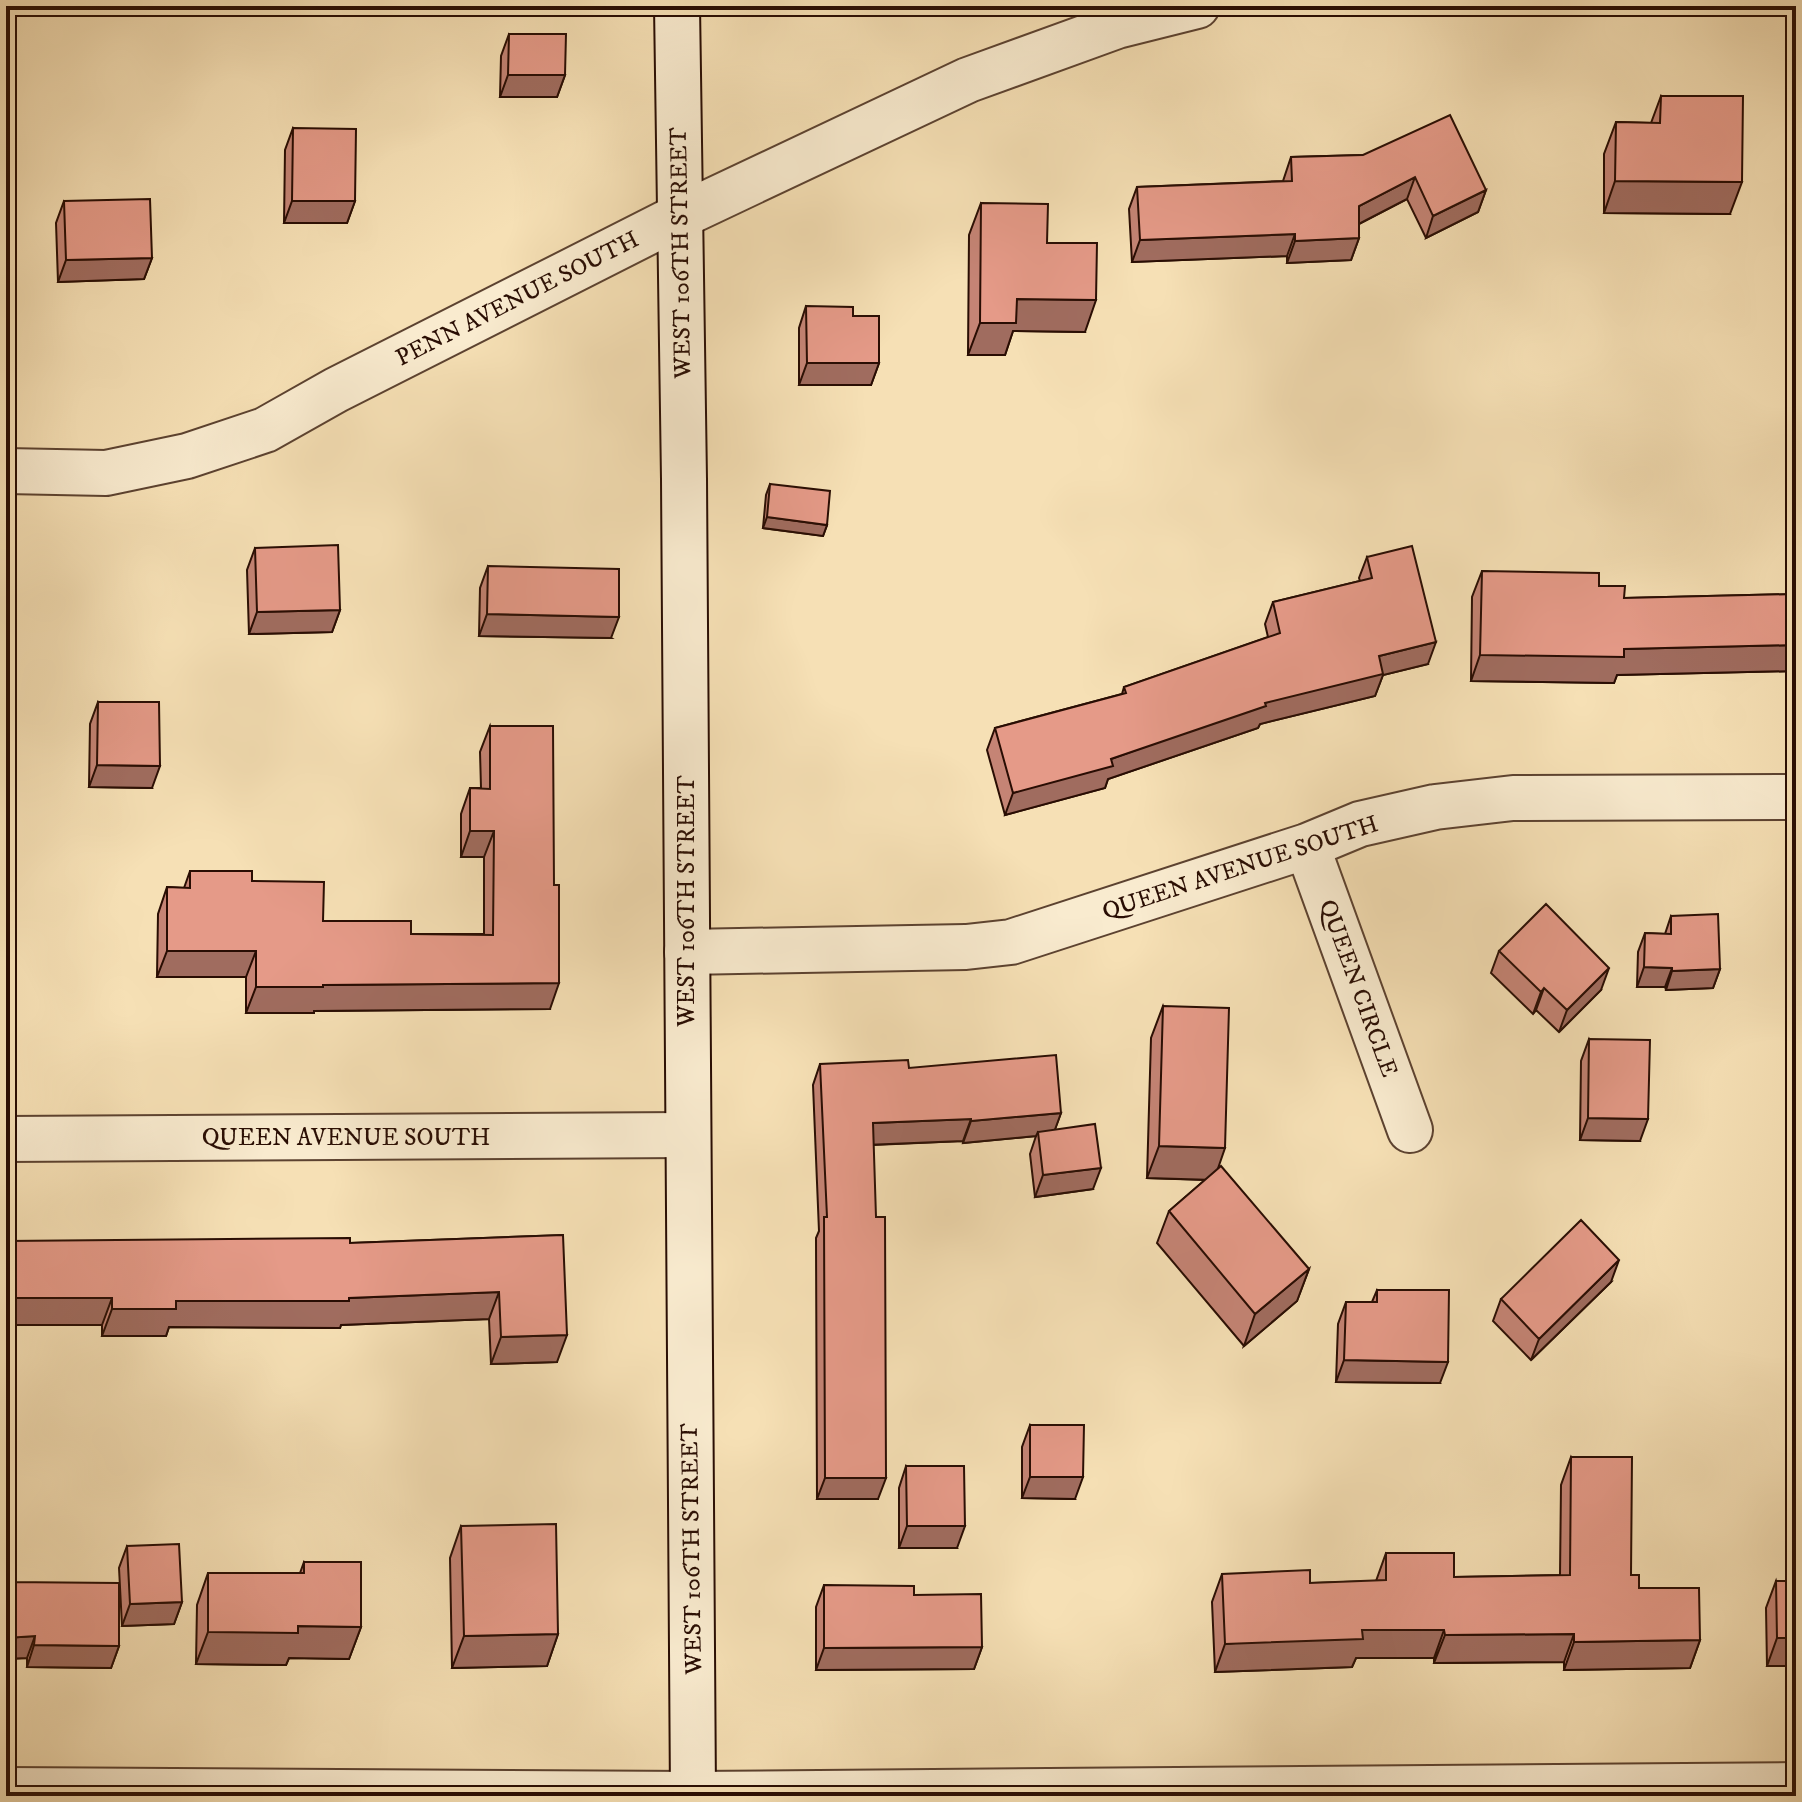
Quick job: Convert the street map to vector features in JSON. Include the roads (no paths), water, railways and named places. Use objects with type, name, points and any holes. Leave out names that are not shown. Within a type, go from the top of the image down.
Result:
[{"type":"street","name":"WEST 106TH STREET","points":[[677,6],[684,479],[693,1795]]},
{"type":"street","name":"PENN AVENUE SOUTH","points":[[6,471],[106,473],[187,456],[265,430],[336,390],[680,216],[968,80],[1117,26],[1197,6]]},
{"type":"street","name":"QUEEN AVENUE SOUTH","points":[[687,952],[966,947],[1011,942],[1307,846],[1360,824],[1435,807],[1513,798],[1796,797]]},
{"type":"street","name":"QUEEN CIRCLE","points":[[1307,846],[1410,1130]]},
{"type":"street","name":"QUEEN AVENUE SOUTH","points":[[6,1139],[687,1135]]},
{"type":"street","points":[[6,1790],[693,1795],[1796,1785]]}]
